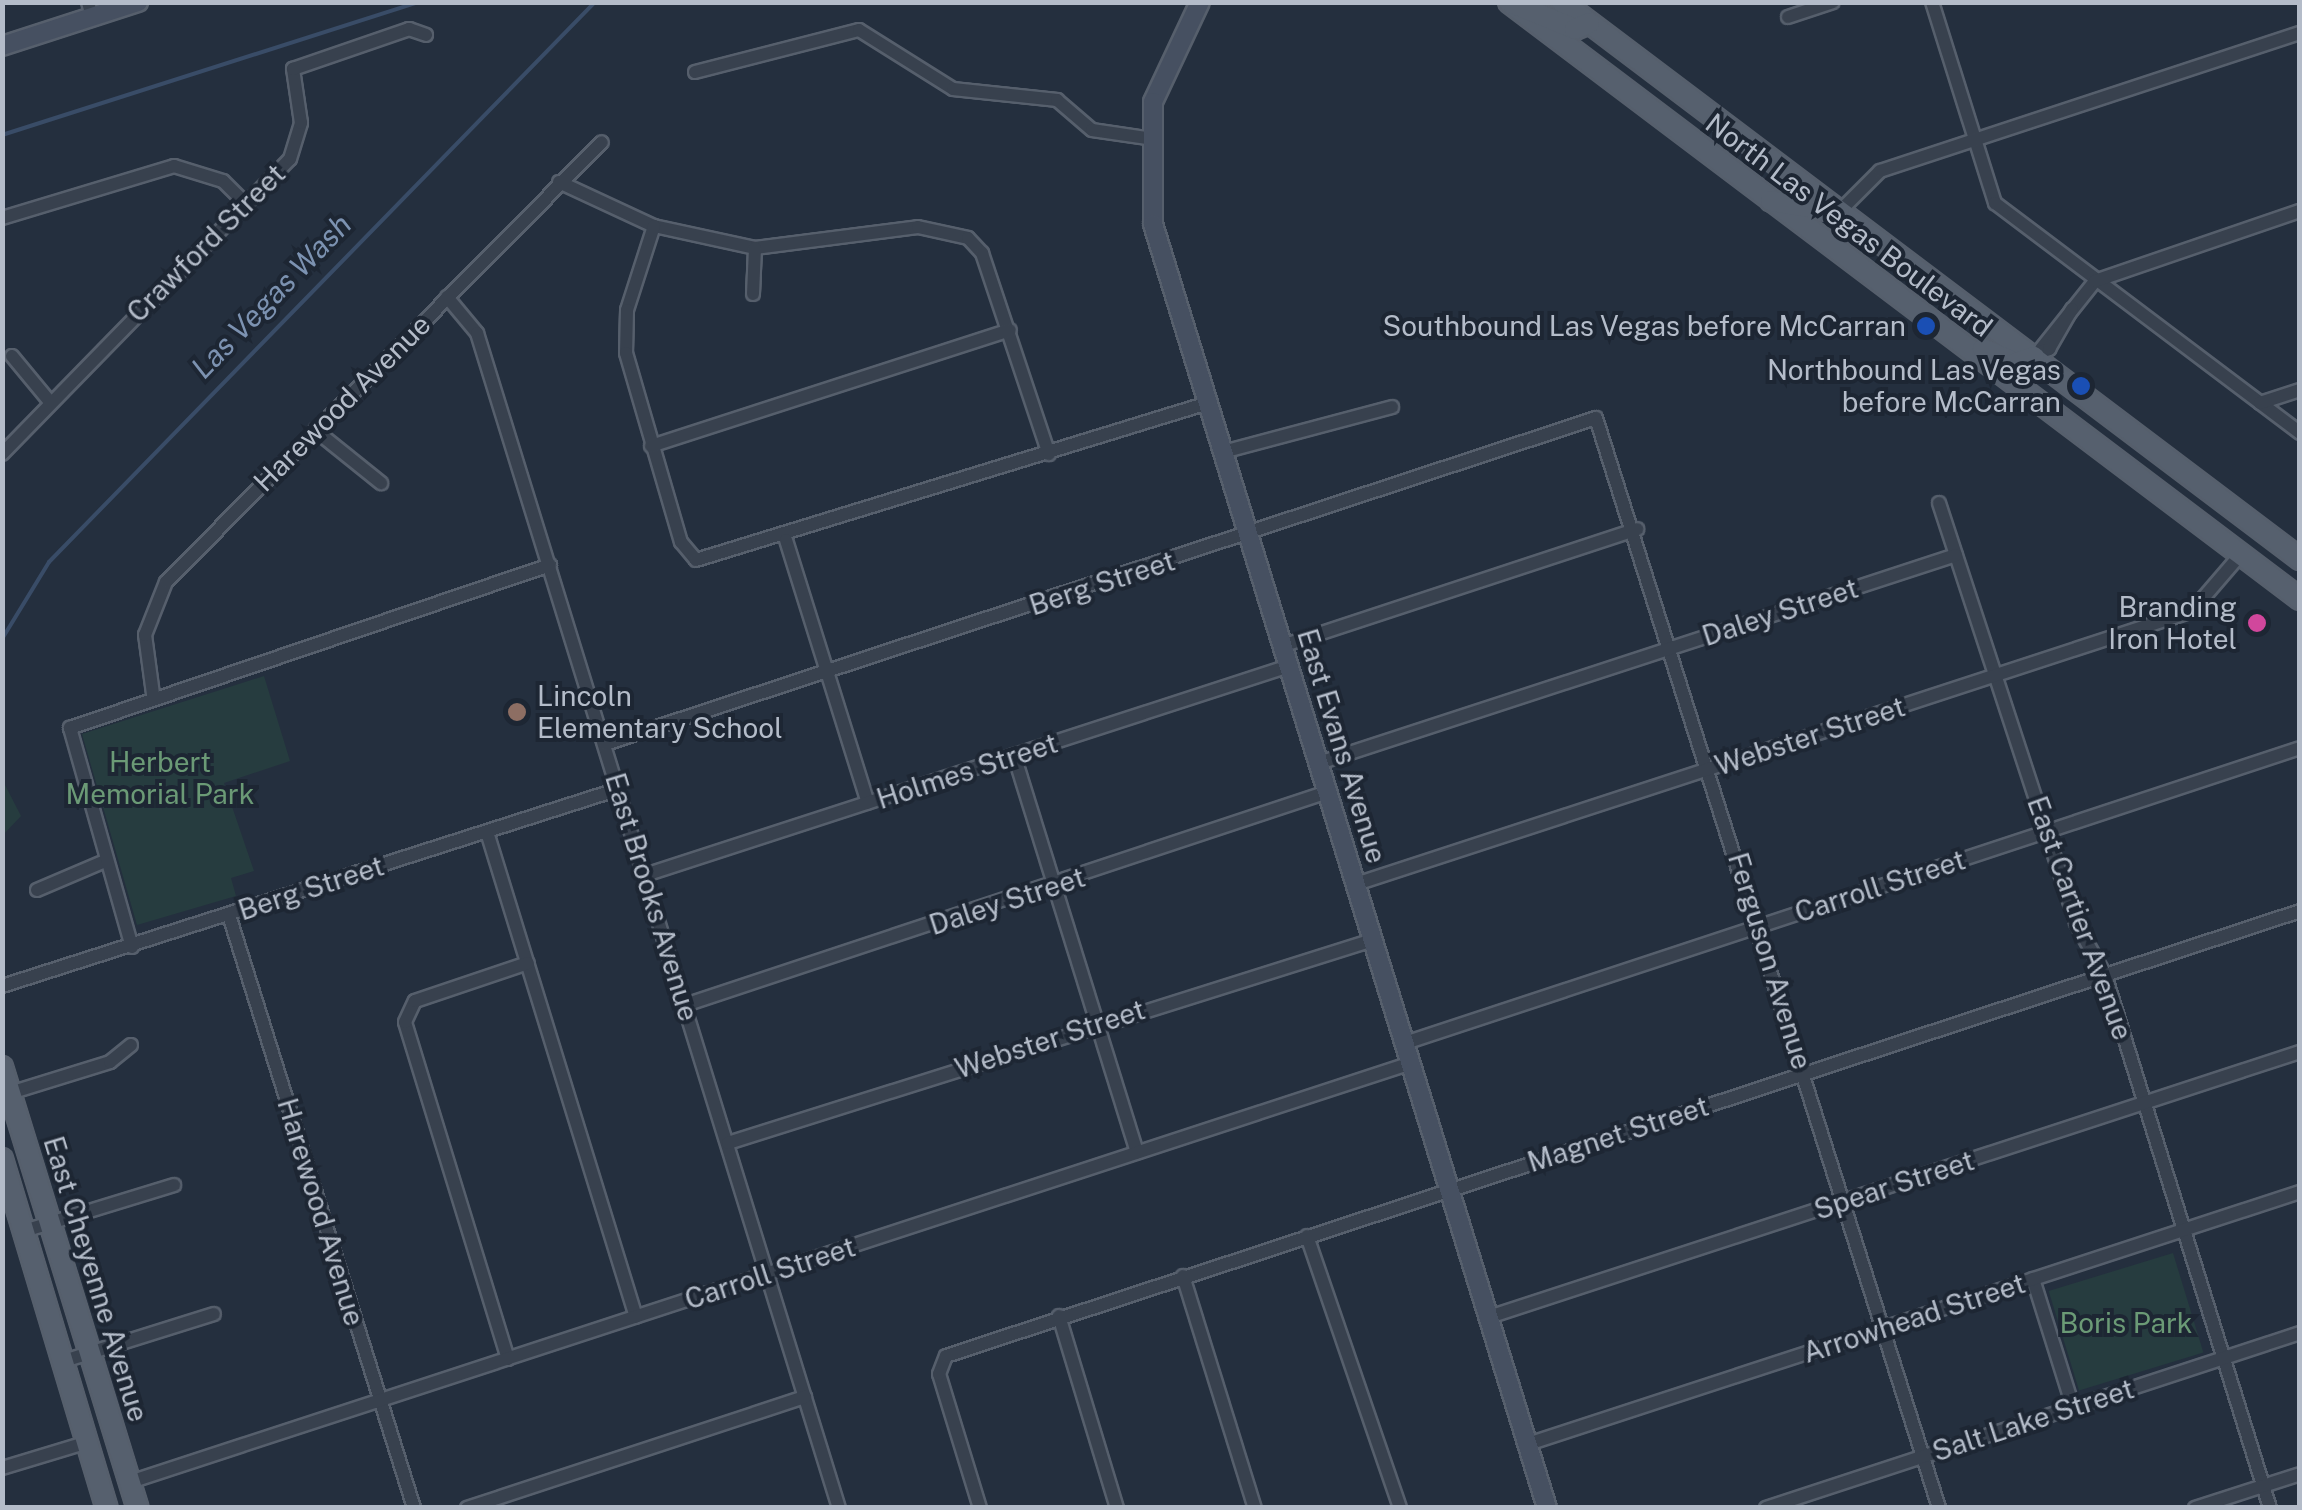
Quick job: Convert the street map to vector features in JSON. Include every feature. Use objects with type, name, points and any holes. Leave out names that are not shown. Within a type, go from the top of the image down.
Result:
[{"type":"main road","points":[[1509,2],[1576,29],[1588,23]]},
{"type":"main road","name":"North Las Vegas Boulevard","points":[[1509,2],[2299,599]]},
{"type":"main road","name":"North Las Vegas Boulevard","points":[[1562,2],[1895,257],[2037,353],[2300,562]]},
{"type":"main road","points":[[1580,57],[1598,48],[1648,68]]},
{"type":"main road","points":[[1771,201],[1838,212]]},
{"type":"main road","points":[[1822,240],[1841,234],[1895,257]]},
{"type":"main road","points":[[1966,348],[2016,364],[2037,353]]},
{"type":"main road","points":[[2241,554],[2263,549],[2300,562]]},
{"type":"main road","name":"East Cheyenne Avenue","points":[[2,1067],[138,1508]]},
{"type":"main road","name":"East Cheyenne Avenue","points":[[2,1159],[107,1508]]},
{"type":"main road","points":[[74,1397],[95,1416],[111,1469],[130,1482]]},
{"type":"street","points":[[2,46],[90,10],[138,2]]},
{"type":"street","name":"East Evans Avenue","points":[[1200,2],[1172,48],[1147,138],[1153,224],[1547,1508]]},
{"type":"street","points":[[1788,17],[1833,2]]},
{"type":"street","points":[[1932,2],[1995,203],[2300,433]]},
{"type":"street","name":"Crawford Street","points":[[2,454],[298,146],[292,69],[408,30],[426,36]]},
{"type":"street","points":[[695,72],[859,30],[953,89],[1058,100],[1092,130],[1147,138]]},
{"type":"street","points":[[1838,212],[1880,171],[2300,33]]},
{"type":"street","name":"Harewood Avenue","points":[[154,694],[145,636],[166,582],[602,142]]},
{"type":"street","points":[[2,218],[174,166],[222,180],[246,204]]},
{"type":"street","points":[[559,182],[654,226],[755,248],[954,230],[982,253],[1050,454]]},
{"type":"street","points":[[2037,353],[2094,281],[2300,211]]},
{"type":"street","points":[[654,226],[627,310],[626,353],[681,542],[696,560],[786,540],[1208,403]]},
{"type":"street","points":[[752,294],[755,248]]},
{"type":"street","name":"East Brooks Avenue","points":[[447,297],[476,333],[839,1508]]},
{"type":"street","points":[[651,446],[1010,330]]},
{"type":"street","points":[[12,356],[50,402]]},
{"type":"street","points":[[2260,403],[2300,390]]},
{"type":"street","points":[[1223,452],[1392,408]]},
{"type":"street","name":"Ferguson Avenue","points":[[1596,418],[1637,529],[1939,1508]]},
{"type":"street","name":"Berg Street","points":[[605,744],[1596,418]]},
{"type":"street","points":[[315,430],[381,483]]},
{"type":"street","name":"East Cartier Avenue","points":[[1938,502],[2046,832],[2105,975],[2270,1508]]},
{"type":"street","points":[[1282,646],[1637,529]]},
{"type":"street","points":[[786,540],[868,803]]},
{"type":"street","name":"Daley Street","points":[[1318,764],[1956,554]]},
{"type":"street","name":"Webster Street","points":[[1356,884],[2192,611],[2241,554]]},
{"type":"street","points":[[132,946],[70,728],[154,694],[550,565]]},
{"type":"street","name":"Holmes Street","points":[[645,875],[1289,666]]},
{"type":"street","name":"Carroll Street","points":[[1405,1044],[2300,748]]},
{"type":"street","points":[[1014,755],[1137,1152]]},
{"type":"street","name":"Berg Street","points":[[2,986],[619,789]]},
{"type":"street","name":"Daley Street","points":[[685,1005],[1328,792]]},
{"type":"street","points":[[487,832],[636,1316]]},
{"type":"street","points":[[37,890],[105,861]]},
{"type":"street","name":"Magnet Street","points":[[980,1508],[940,1362],[1059,1316],[2300,912]]},
{"type":"street","name":"Harewood Avenue","points":[[228,915],[414,1508]]},
{"type":"street","name":"Webster Street","points":[[728,1143],[1098,1023],[1373,940]]},
{"type":"street","points":[[508,1359],[408,1010],[528,963]]},
{"type":"street","points":[[10,1093],[110,1062],[131,1044]]},
{"type":"street","name":"Spear Street","points":[[1489,1317],[2300,1052]]},
{"type":"street","name":"Carroll Street","points":[[130,1482],[1411,1063]]},
{"type":"street","points":[[24,1231],[174,1185]]},
{"type":"street","name":"Arrowhead Street","points":[[1528,1444],[2300,1192]]},
{"type":"street","points":[[1308,1236],[1400,1508]]},
{"type":"street","points":[[1183,1276],[1254,1508]]},
{"type":"street","points":[[2033,1279],[2073,1407]]},
{"type":"street","points":[[64,1361],[214,1314]]},
{"type":"street","points":[[1059,1316],[1117,1508]]},
{"type":"street","name":"Salt Lake Street","points":[[1766,1508],[2300,1333]]},
{"type":"street","points":[[468,1508],[806,1398]]},
{"type":"street","points":[[2,1468],[88,1442]]},
{"type":"street","points":[[2196,1508],[2300,1474]]},
{"type":"green space","name":"Herbert Memorial Park","points":[[264,676],[290,761],[224,783],[254,871],[231,878],[236,896],[137,925],[82,734]]},
{"type":"green space","points":[[2,779],[21,816],[3,835],[2,835]]},
{"type":"green space","name":"Boris Park","points":[[2173,1253],[2203,1352],[2079,1390],[2049,1291]]},
{"type":"waterway","name":"Las Vegas Wash","points":[[2,135],[418,2]]},
{"type":"waterway","name":"Las Vegas Wash","points":[[2,639],[49,562],[595,2]]},
{"type":"place","name":"Southbound Las Vegas before McCarran","points":[[1926,326]]},
{"type":"place","name":"Northbound Las Vegas before McCarran","points":[[2081,386]]},
{"type":"place","name":"Branding Iron Hotel","points":[[2257,623]]},
{"type":"place","name":"Lincoln Elementary School","points":[[517,712]]}]
